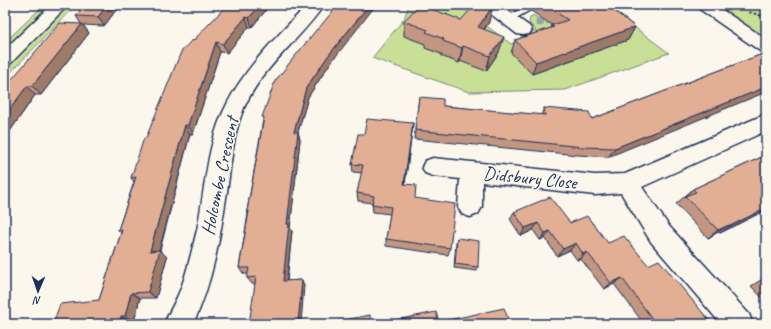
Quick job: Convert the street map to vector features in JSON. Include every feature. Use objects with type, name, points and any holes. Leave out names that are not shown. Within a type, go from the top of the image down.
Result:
[{"type":"street","points":[[5,59],[60,5]]},
{"type":"street","name":"Holcombe Crescent","points":[[178,324],[189,302],[199,270],[225,138],[234,108],[241,94],[259,69],[316,5]]},
{"type":"street","points":[[488,5],[523,30]]},
{"type":"street","points":[[704,5],[766,47]]},
{"type":"street","name":"Didsbury Close","points":[[433,167],[595,185],[627,183],[766,122]]},
{"type":"street","points":[[470,207],[471,171]]},
{"type":"street","points":[[627,183],[660,234],[739,324]]},
{"type":"lane","points":[[508,19],[535,5]]},
{"type":"path","points":[[445,17],[453,5]]},
{"type":"green space","points":[[44,5],[76,5],[5,78],[5,42]]},
{"type":"green space","points":[[409,5],[458,5],[511,44],[536,30],[529,23],[530,18],[533,15],[547,24],[547,22],[579,5],[605,5],[669,53],[565,90],[469,92],[372,58],[404,19]]},
{"type":"green space","points":[[704,5],[754,5],[766,8],[766,48]]},
{"type":"building","points":[[84,5],[107,5],[98,17],[76,16]]},
{"type":"building","points":[[227,5],[227,8],[230,5],[260,5],[249,18],[246,17],[223,44],[216,42],[188,125],[185,125],[150,251],[160,250],[148,292],[131,293],[125,316],[121,316],[119,324],[53,324],[60,304],[99,300],[122,230],[118,230],[136,177],[131,178],[144,138],[146,138],[181,52]]},
{"type":"building","points":[[338,5],[369,5],[328,56],[306,88],[294,132],[298,132],[287,224],[289,224],[283,281],[302,280],[298,324],[249,324],[256,277],[247,278],[249,268],[239,268],[249,211],[247,211],[264,117],[262,117],[275,81]]},
{"type":"building","points":[[419,5],[461,20],[475,5],[492,5],[493,6],[478,27],[504,37],[490,56],[463,46],[462,48],[443,41],[444,39],[426,32],[428,30],[404,21]]},
{"type":"building","points":[[545,5],[607,5],[635,27],[536,62],[515,40],[554,27],[552,25],[568,20]]},
{"type":"building","points":[[60,23],[82,24],[32,86],[27,86],[5,116],[5,87]]},
{"type":"building","points":[[765,53],[766,87],[615,148],[583,147],[415,130],[419,97],[443,99],[443,106],[545,115],[544,108],[589,112],[592,119]]},
{"type":"building","points":[[367,119],[413,123],[404,184],[416,185],[415,198],[455,204],[450,248],[386,239],[391,207],[372,204],[374,196],[357,193],[363,165],[352,164],[358,134],[364,134]]},
{"type":"building","points":[[766,155],[766,208],[730,226],[729,225],[718,230],[685,196],[696,192],[693,189]]},
{"type":"building","points":[[550,197],[570,223],[587,216],[608,243],[624,236],[648,265],[659,260],[712,324],[656,324],[622,278],[611,283],[587,252],[583,254],[576,243],[563,249],[550,231],[545,233],[538,223],[525,228],[514,212]]},
{"type":"building","points":[[457,238],[479,241],[478,267],[455,264]]},
{"type":"building","points":[[504,308],[510,324],[376,324],[436,312],[439,322]]},
{"type":"building","points":[[370,315],[371,324],[340,324],[339,321]]}]
